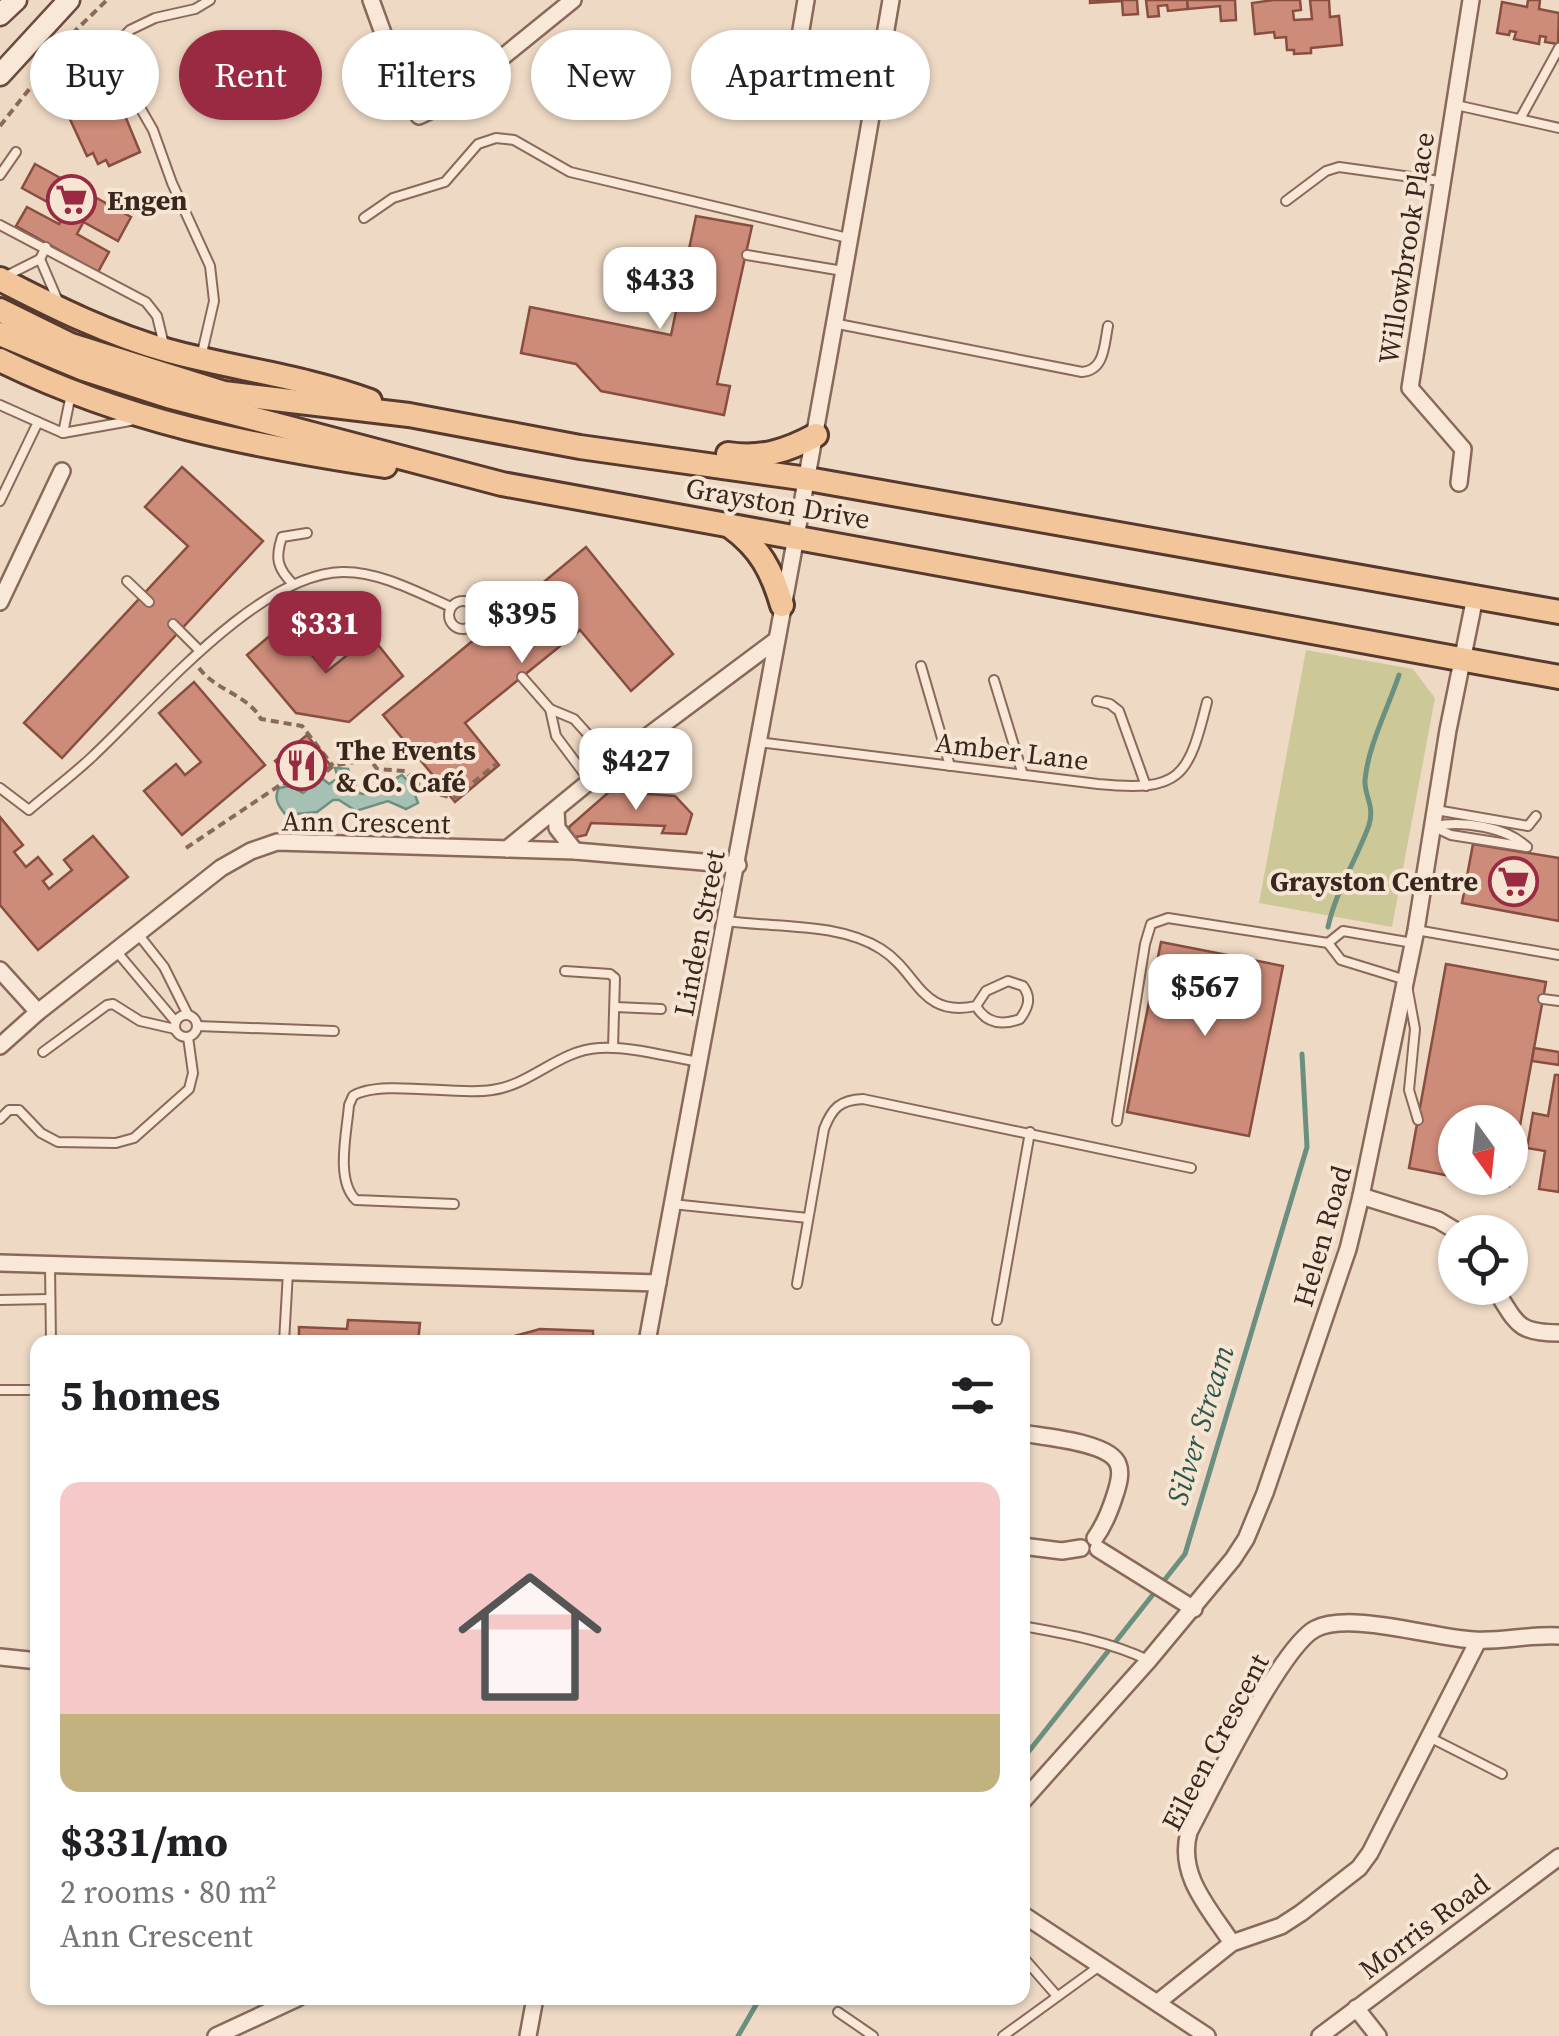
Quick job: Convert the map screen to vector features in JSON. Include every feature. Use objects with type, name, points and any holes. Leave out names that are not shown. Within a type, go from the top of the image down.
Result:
[{"type":"main road","points":[[0,15],[16,0]]},
{"type":"main road","points":[[0,75],[69,0]]},
{"type":"main road","points":[[0,279],[164,350],[298,379],[408,415]]},
{"type":"main road","name":"Grayston Drive","points":[[0,310],[116,361],[224,392],[408,415],[580,447],[808,479],[1559,612]]},
{"type":"main road","name":"Grayston Drive","points":[[0,334],[84,369],[263,424],[502,484],[1559,677]]},
{"type":"main road","points":[[0,360],[70,394],[258,446],[502,484]]},
{"type":"main road","points":[[580,447],[667,448],[744,456],[774,453],[816,435]]},
{"type":"main road","points":[[727,524],[764,558],[782,605]]},
{"type":"street","points":[[371,0],[407,99],[419,116],[446,103],[573,0]]},
{"type":"street","points":[[801,30],[806,0]]},
{"type":"street","name":"Linden Street","points":[[649,1335],[816,435],[891,0]]},
{"type":"street","name":"Willowbrook Place","points":[[1459,483],[1463,449],[1410,388],[1471,0]]},
{"type":"street","points":[[0,602],[62,471]]},
{"type":"street","name":"Helen Road","points":[[1030,1793],[1194,1609],[1246,1539],[1259,1508],[1348,1249],[1361,1196],[1415,937],[1448,730],[1475,597]]},
{"type":"street","points":[[507,849],[614,762],[775,641]]},
{"type":"street","points":[[556,810],[557,828],[575,851]]},
{"type":"street","name":"Ann Crescent","points":[[0,1046],[221,868],[250,851],[277,842],[575,851],[738,865]]},
{"type":"street","points":[[0,970],[38,1012]]},
{"type":"street","points":[[1361,1196],[1438,1220]]},
{"type":"street","points":[[0,1263],[658,1283]]},
{"type":"street","points":[[1506,1305],[1523,1328],[1532,1333],[1559,1333]]},
{"type":"street","points":[[1030,1434],[1088,1445],[1115,1458],[1120,1469],[1117,1488],[1107,1522],[1092,1545]]},
{"type":"street","points":[[1030,1547],[1062,1551],[1092,1545],[1194,1609]]},
{"type":"street","name":"Eileen Crescent","points":[[1232,1943],[1190,1877],[1185,1845],[1188,1832],[1262,1697],[1298,1644],[1313,1630],[1338,1622],[1478,1641],[1507,1636],[1559,1636]]},
{"type":"street","points":[[1158,2002],[1232,1943],[1281,1926],[1358,1868],[1370,1853],[1478,1641]]},
{"type":"street","points":[[0,1658],[30,1660]]},
{"type":"street","name":"Morris Road","points":[[1320,2036],[1559,1857]]},
{"type":"street","points":[[1030,1919],[1208,2036]]},
{"type":"street","points":[[216,2036],[283,2005]]},
{"type":"street","points":[[528,2036],[534,2005]]},
{"type":"street","points":[[1356,2008],[1378,2036]]},
{"type":"lane","points":[[201,359],[214,301],[210,266],[118,57],[122,38],[130,30],[210,0]]},
{"type":"lane","points":[[1524,121],[1559,48]]},
{"type":"lane","points":[[1453,104],[1559,128]]},
{"type":"lane","points":[[364,218],[393,198],[445,182],[478,144],[496,138],[514,140],[570,172],[848,238]]},
{"type":"lane","points":[[0,175],[16,152]]},
{"type":"lane","points":[[1286,201],[1339,166],[1440,180]]},
{"type":"lane","points":[[0,226],[146,302],[157,316],[164,350]]},
{"type":"lane","points":[[0,279],[40,259],[46,247]]},
{"type":"lane","points":[[747,255],[843,271]]},
{"type":"lane","points":[[40,259],[62,309]]},
{"type":"lane","points":[[833,323],[1082,372],[1092,371],[1100,364],[1108,326]]},
{"type":"lane","points":[[63,433],[70,394]]},
{"type":"lane","points":[[0,405],[63,433],[149,418]]},
{"type":"lane","points":[[0,501],[38,422]]},
{"type":"lane","points":[[293,584],[279,570],[276,554],[282,536],[307,532]]},
{"type":"lane","points":[[0,788],[29,810],[120,730],[200,651],[273,594],[293,584],[341,572],[363,574],[451,608]]},
{"type":"lane","points":[[128,581],[149,602]]},
{"type":"lane","points":[[463,601],[472,604],[477,611],[474,624],[461,629],[453,625],[451,608],[463,601]]},
{"type":"lane","points":[[173,624],[200,651]]},
{"type":"lane","points":[[474,624],[482,633]]},
{"type":"lane","points":[[921,666],[950,766]]},
{"type":"lane","points":[[522,677],[550,709],[574,719],[614,762]]},
{"type":"lane","points":[[994,680],[1023,775]]},
{"type":"lane","points":[[1096,701],[1110,704],[1119,712],[1146,786],[1172,778],[1188,764],[1207,702]]},
{"type":"lane","points":[[550,709],[556,736],[591,781]]},
{"type":"lane","name":"Amber Lane","points":[[758,742],[1146,786]]},
{"type":"lane","points":[[1435,818],[1528,826],[1536,816]]},
{"type":"lane","points":[[1435,818],[1451,835],[1527,847]]},
{"type":"lane","points":[[1117,1121],[1151,924],[1175,918],[1328,943],[1342,960],[1406,980],[1415,1029],[1408,1090],[1418,1120]]},
{"type":"lane","points":[[727,921],[853,936],[884,951],[931,1002],[948,1007],[976,1006]]},
{"type":"lane","points":[[1328,943],[1343,931],[1559,955]]},
{"type":"lane","points":[[138,933],[164,967],[197,1026]]},
{"type":"lane","points":[[116,950],[180,1035],[188,1036]]},
{"type":"lane","points":[[565,971],[610,974],[616,986],[614,1048]]},
{"type":"lane","points":[[1000,982],[1022,986],[1029,998],[1020,1019],[1008,1023],[984,1017],[976,1006],[986,990],[1000,982]]},
{"type":"lane","points":[[1543,999],[1559,1001]]},
{"type":"lane","points":[[43,1052],[106,1004],[113,1004],[140,1021],[175,1025]]},
{"type":"lane","points":[[615,1006],[662,1009]]},
{"type":"lane","points":[[175,1025],[180,1016],[188,1014]]},
{"type":"lane","points":[[0,1119],[9,1110],[19,1110],[41,1133],[58,1142],[116,1143],[134,1138],[189,1090],[193,1073],[188,1036],[197,1026],[334,1030]]},
{"type":"lane","points":[[454,1204],[356,1200],[350,1195],[344,1180],[353,1096],[372,1089],[490,1091],[524,1080],[578,1051],[614,1048],[699,1062]]},
{"type":"lane","points":[[797,1284],[824,1129],[835,1107],[850,1099],[863,1098],[1191,1168]]},
{"type":"lane","points":[[997,1320],[1030,1132]]},
{"type":"lane","points":[[672,1204],[808,1218]]},
{"type":"lane","points":[[50,1265],[51,1335]]},
{"type":"lane","points":[[284,1335],[288,1272]]},
{"type":"lane","points":[[0,1300],[50,1299]]},
{"type":"lane","points":[[0,1390],[30,1390]]},
{"type":"lane","points":[[1030,1628],[1093,1640],[1149,1660]]},
{"type":"lane","points":[[1429,1736],[1502,1774]]},
{"type":"lane","points":[[1030,1965],[1057,1996]]},
{"type":"lane","points":[[1004,2036],[1100,1966]]},
{"type":"lane","points":[[838,2012],[873,2036]]},
{"type":"path","points":[[0,126],[76,30],[108,0]]},
{"type":"path","points":[[199,668],[207,678],[255,708],[262,719],[302,726],[333,766]]},
{"type":"path","points":[[186,848],[283,782],[303,791],[333,766],[370,759],[376,768],[406,772],[425,791],[454,798],[496,764]]},
{"type":"shaded area","points":[[1306,650],[1413,669],[1435,698],[1392,927],[1259,903]]},
{"type":"shaded area","points":[[335,768],[348,769],[359,793],[365,794],[402,775],[411,784],[418,803],[406,809],[388,801],[356,811],[333,800],[317,812],[286,815],[277,799],[279,788],[290,786],[303,793],[322,778],[329,784],[338,778]]},
{"type":"building","points":[[1090,0],[1137,0],[1138,14],[1123,15],[1122,1]]},
{"type":"building","points":[[1146,0],[1187,0],[1188,9],[1168,11],[1167,5],[1158,6],[1159,16],[1148,17]]},
{"type":"building","points":[[1187,0],[1235,0],[1236,20],[1221,21],[1220,6],[1188,9]]},
{"type":"building","points":[[1300,0],[1301,10],[1293,11],[1294,20],[1312,19],[1310,0],[1329,0],[1330,17],[1339,16],[1342,45],[1294,54],[1294,50],[1287,50],[1286,37],[1275,38],[1274,32],[1255,34],[1252,3]]},
{"type":"building","points":[[1528,0],[1540,0],[1539,9],[1559,13],[1558,44],[1545,42],[1546,37],[1540,36],[1539,44],[1514,39],[1516,32],[1497,33],[1502,2],[1527,7]]},
{"type":"building","points":[[70,120],[127,120],[140,152],[109,166],[106,160],[98,164],[93,153],[87,156]]},
{"type":"building","name":"Engen","points":[[35,164],[131,217],[118,241],[22,188]]},
{"type":"building","points":[[27,207],[59,224],[66,211],[84,221],[77,234],[109,252],[98,272],[16,226]]},
{"type":"building","points":[[696,216],[752,226],[717,384],[730,386],[724,415],[601,391],[576,364],[521,353],[530,307],[671,335]]},
{"type":"building","points":[[182,467],[263,541],[62,758],[24,723],[188,546],[145,507]]},
{"type":"building","points":[[586,547],[673,654],[631,691],[580,630],[465,723],[499,765],[455,802],[383,715]]},
{"type":"building","points":[[285,623],[326,672],[371,636],[403,676],[349,722],[296,713],[247,655]]},
{"type":"building","points":[[194,682],[265,765],[182,835],[144,791],[176,764],[185,775],[201,762],[159,713]]},
{"type":"building","points":[[307,735],[331,766],[299,788],[275,761]]},
{"type":"building","points":[[610,791],[675,796],[692,814],[686,834],[662,833],[665,826],[591,823],[586,835],[571,838],[569,827]]},
{"type":"building","points":[[0,817],[23,845],[14,852],[26,867],[38,857],[52,874],[43,881],[49,889],[72,870],[64,860],[93,836],[128,877],[38,950],[0,905]]},
{"type":"building","name":"Grayston Centre","points":[[1473,844],[1559,858],[1559,921],[1462,903]]},
{"type":"building","points":[[1161,942],[1283,966],[1249,1136],[1127,1112]]},
{"type":"building","points":[[1446,964],[1546,982],[1524,1105],[1438,1105],[1438,1174],[1409,1168]]},
{"type":"building","points":[[1534,1048],[1559,1052],[1559,1065],[1532,1061]]},
{"type":"building","points":[[1555,1075],[1559,1075],[1559,1192],[1539,1189],[1545,1151],[1528,1148],[1533,1113],[1548,1116]]},
{"type":"building","points":[[348,1320],[420,1323],[419,1335],[299,1335],[299,1327],[347,1329]]},
{"type":"building","points":[[540,1329],[593,1331],[593,1335],[518,1335]]},
{"type":"waterway","name":"Silver Stream","points":[[1328,927],[1369,825],[1367,767],[1399,675]]},
{"type":"waterway","name":"Silver Stream","points":[[1030,1750],[1185,1554],[1307,1147],[1302,1054]]},
{"type":"waterway","name":"Silver Stream","points":[[738,2036],[756,2005]]},
{"type":"place","name":"Engen","points":[[72,200]]},
{"type":"place","name":"The Events & Co. Café","points":[[301,766]]},
{"type":"place","name":"Grayston Centre","points":[[1513,881]]}]
